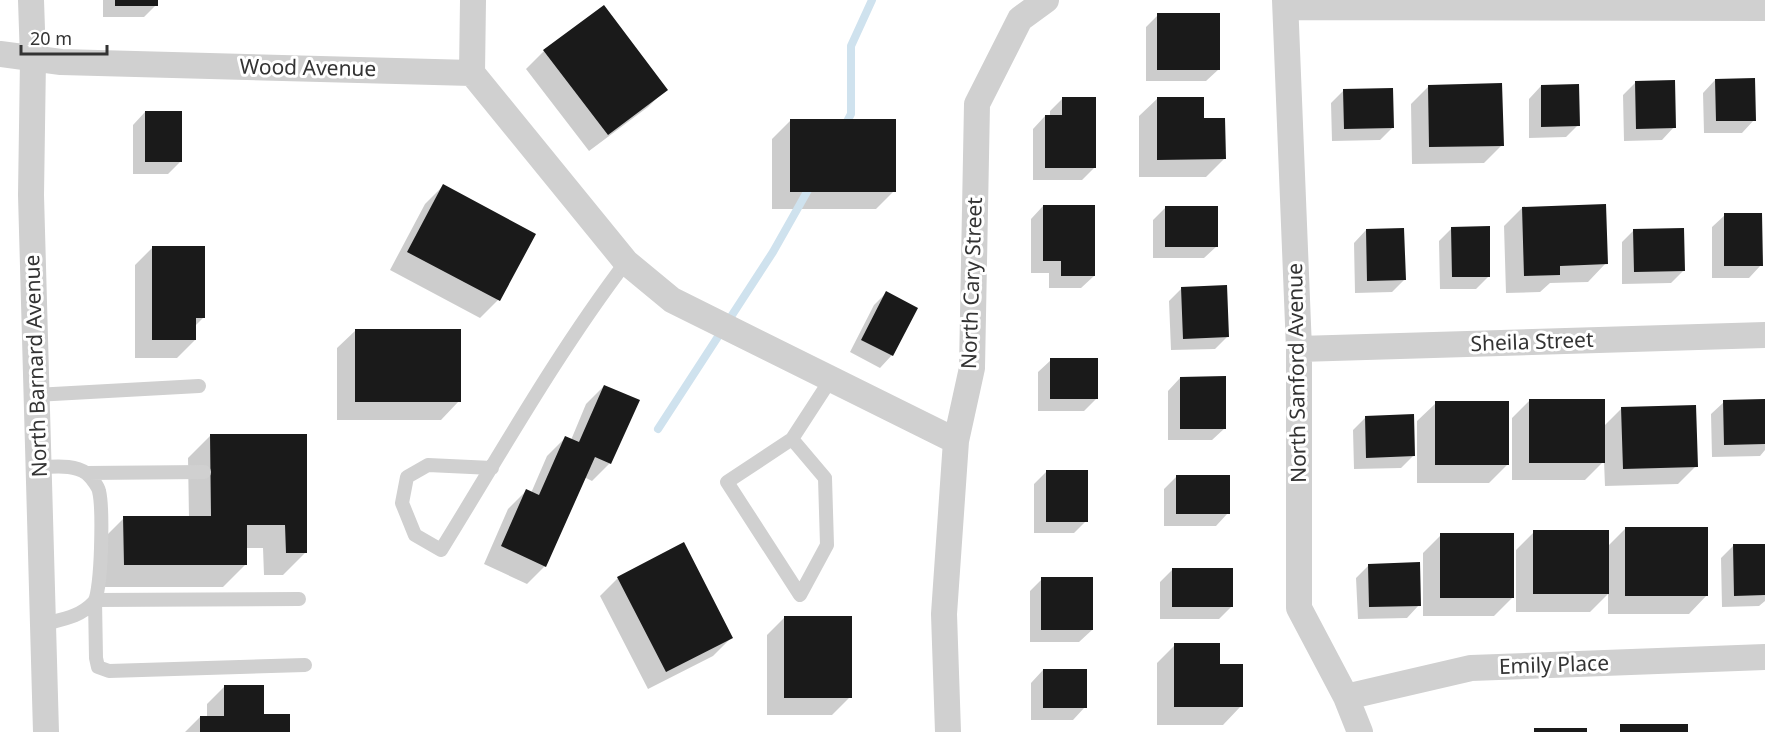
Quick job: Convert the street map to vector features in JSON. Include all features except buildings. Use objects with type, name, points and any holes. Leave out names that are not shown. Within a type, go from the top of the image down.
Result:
[{"type":"street","name":"North Barnard Avenue","points":[[30,0],[33,59],[31,195],[35,395],[40,467],[46,732]]},
{"type":"street","points":[[473,0],[472,73],[626,262],[672,300],[956,441]]},
{"type":"street","name":"North Cary Street","points":[[948,732],[944,614],[956,441],[972,368],[977,104],[1020,19],[1046,0]]},
{"type":"street","points":[[1286,3],[1765,8]]},
{"type":"street","name":"North Sanford Avenue","points":[[1286,3],[1299,348],[1299,608],[1346,697],[1360,732]]},
{"type":"street","name":"Wood Avenue","points":[[0,54],[61,62],[472,73]]},
{"type":"street","name":"Sheila Street","points":[[1299,348],[1765,335]]},
{"type":"street","name":"Emily Place","points":[[1346,697],[1471,668],[1765,657]]},
{"type":"lane","points":[[492,468],[428,465],[407,477],[402,503],[415,535],[441,550],[492,468],[592,306],[626,262]]},
{"type":"lane","points":[[792,439],[825,478],[827,545],[800,595],[727,482],[792,439],[831,379]]},
{"type":"lane","points":[[35,395],[199,386]]},
{"type":"lane","points":[[40,467],[70,467],[87,473],[204,472]]},
{"type":"lane","points":[[87,473],[99,490],[100,577],[95,600],[98,667],[109,671],[305,665]]},
{"type":"lane","points":[[44,624],[76,616],[95,600],[299,599]]},
{"type":"waterway","points":[[844,127],[851,114],[851,46],[872,0]]},
{"type":"waterway","points":[[658,429],[773,252],[812,183]]}]
